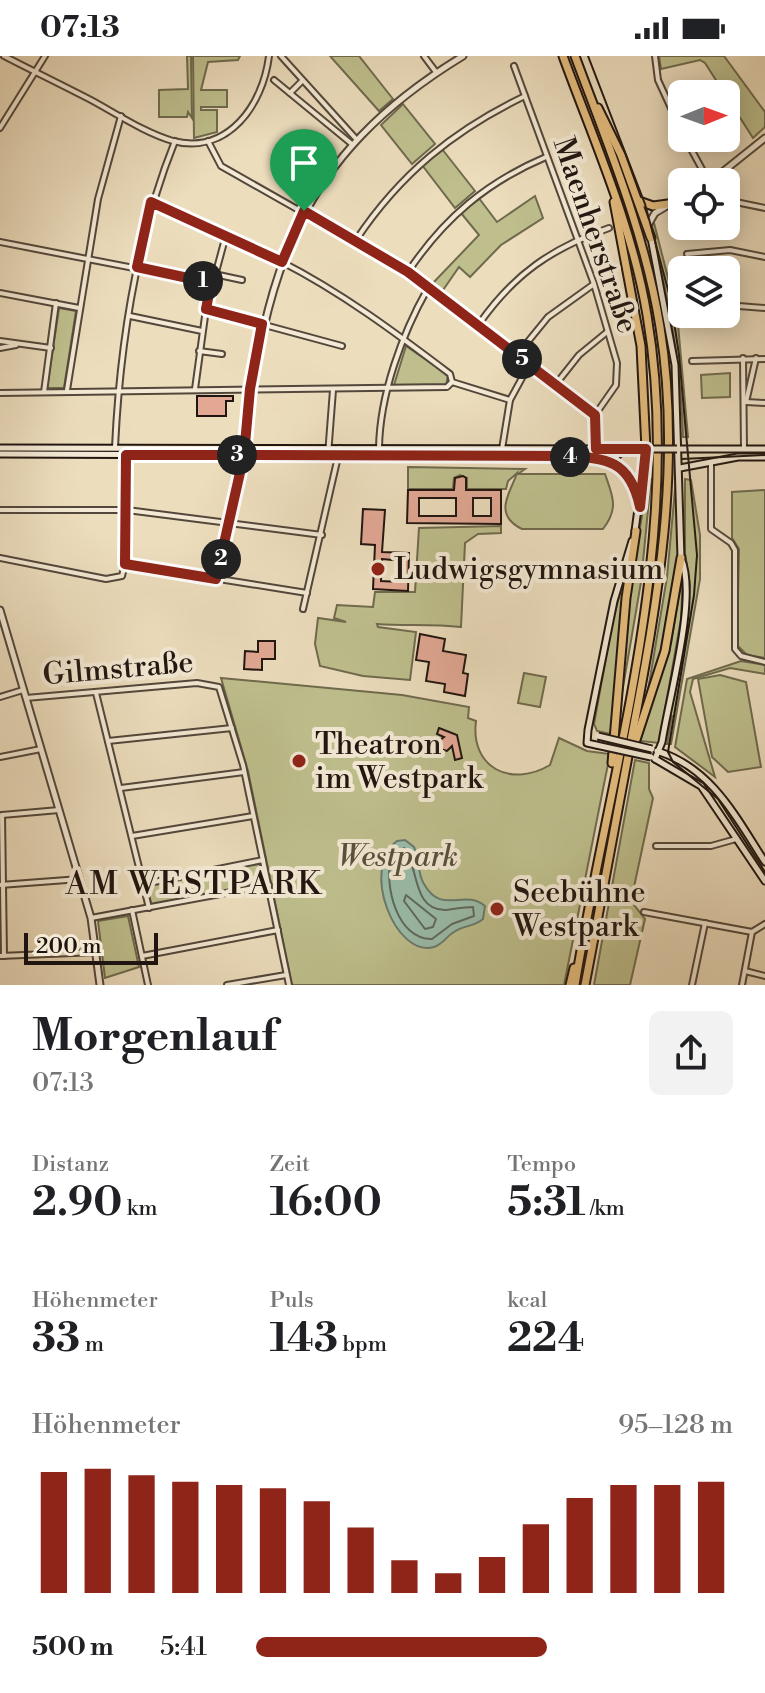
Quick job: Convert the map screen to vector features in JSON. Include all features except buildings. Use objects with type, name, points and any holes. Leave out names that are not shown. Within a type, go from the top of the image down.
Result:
[{"type":"highway","points":[[563,56],[612,188],[647,312],[658,440],[648,583],[573,985]]},
{"type":"highway","points":[[575,56],[643,249],[660,327],[668,395],[664,539],[627,765],[585,985]]},
{"type":"highway","points":[[583,77],[621,155],[651,238]]},
{"type":"highway","points":[[612,188],[641,346],[648,449]]},
{"type":"highway","points":[[639,201],[653,206],[668,204]]},
{"type":"highway","points":[[608,804],[626,598],[636,531]]},
{"type":"highway","points":[[627,765],[665,651],[681,558]]},
{"type":"main road","points":[[244,452],[250,389],[262,324],[282,262],[304,211],[355,143],[390,108],[436,72],[463,56]]},
{"type":"main road","points":[[728,168],[765,138]]},
{"type":"main road","points":[[653,758],[687,589],[681,558],[680,468],[672,338],[651,238],[650,218],[668,204]]},
{"type":"main road","points":[[0,448],[115,447],[244,452]]},
{"type":"main road","points":[[340,452],[379,448],[765,449]]},
{"type":"main road","points":[[612,460],[624,449]]},
{"type":"main road","points":[[648,449],[636,531],[614,601],[587,743],[653,758],[701,786],[765,881]]},
{"type":"main road","points":[[0,454],[340,452],[565,456],[612,460],[631,481],[640,507]]},
{"type":"main road","points":[[680,468],[765,457]]},
{"type":"main road","points":[[0,610],[91,918],[98,952],[100,985]]},
{"type":"main road","points":[[588,734],[656,750],[688,764],[715,788],[765,862]]},
{"type":"street","points":[[4,56],[175,141],[208,141],[229,132],[250,110],[262,88],[269,56]]},
{"type":"street","points":[[0,128],[45,56]]},
{"type":"street","points":[[281,56],[355,143]]},
{"type":"street","points":[[424,56],[436,72]]},
{"type":"street","points":[[655,56],[661,91],[668,105]]},
{"type":"street","name":"Maenherstraße","points":[[514,66],[594,284],[607,332],[618,380],[595,415]]},
{"type":"street","points":[[274,80],[355,143]]},
{"type":"street","points":[[290,93],[302,81]]},
{"type":"street","points":[[356,240],[394,189],[433,150],[468,126],[525,95]]},
{"type":"street","points":[[67,390],[98,199],[121,116]]},
{"type":"street","points":[[115,447],[119,389],[137,267],[151,202],[175,141]]},
{"type":"street","points":[[208,141],[214,159],[221,166],[408,272],[595,415],[596,449]]},
{"type":"street","points":[[408,272],[442,228],[474,196],[504,177],[546,157]]},
{"type":"street","points":[[151,202],[282,262],[404,339],[450,374],[452,382]]},
{"type":"street","points":[[740,203],[765,208]]},
{"type":"street","points":[[479,324],[503,291],[524,271],[578,239],[609,228]]},
{"type":"street","points":[[195,389],[211,283],[226,235]]},
{"type":"street","points":[[0,242],[211,283]]},
{"type":"street","points":[[687,254],[730,250],[765,257]]},
{"type":"street","points":[[214,274],[242,280]]},
{"type":"street","points":[[517,355],[548,317],[594,284]]},
{"type":"street","points":[[379,448],[388,388],[404,339],[429,287]]},
{"type":"street","points":[[0,293],[79,308]]},
{"type":"street","points":[[44,392],[56,303]]},
{"type":"street","points":[[740,306],[765,308]]},
{"type":"street","points":[[206,309],[342,346]]},
{"type":"street","points":[[129,316],[202,331]]},
{"type":"street","points":[[555,384],[579,355],[607,332]]},
{"type":"street","points":[[0,341],[51,348]]},
{"type":"street","points":[[0,348],[16,345]]},
{"type":"street","points":[[199,351],[222,354]]},
{"type":"street","points":[[743,358],[746,402],[744,449]]},
{"type":"street","points":[[746,402],[756,358]]},
{"type":"street","points":[[692,361],[765,359]]},
{"type":"street","points":[[502,449],[510,400],[529,365]]},
{"type":"street","points":[[0,393],[119,389],[447,387],[452,382]]},
{"type":"street","points":[[452,382],[510,400]]},
{"type":"street","points":[[328,452],[333,389]]},
{"type":"street","points":[[746,402],[765,403]]},
{"type":"street","points":[[216,579],[244,452]]},
{"type":"street","points":[[303,609],[340,452]]},
{"type":"street","points":[[0,558],[114,580],[122,576],[127,510],[126,455]]},
{"type":"street","points":[[711,463],[711,529],[731,543],[735,556],[735,649],[741,656],[765,662]]},
{"type":"street","points":[[0,510],[127,510],[322,535]]},
{"type":"street","points":[[125,564],[307,593]]},
{"type":"street","name":"Gilmstraße","points":[[26,698],[214,684],[219,687],[232,728]]},
{"type":"street","points":[[0,697],[23,690]]},
{"type":"street","points":[[96,692],[149,908]]},
{"type":"street","points":[[108,741],[232,728],[289,985]]},
{"type":"street","points":[[0,757],[41,749]]},
{"type":"street","points":[[121,788],[244,772]]},
{"type":"street","points":[[59,810],[1,815],[2,956],[98,952]]},
{"type":"street","points":[[132,836],[253,816]]},
{"type":"street","points":[[656,846],[711,846],[739,839]]},
{"type":"street","points":[[143,884],[263,860]]},
{"type":"street","points":[[2,885],[80,879]]},
{"type":"street","points":[[91,918],[269,885]]},
{"type":"street","points":[[132,910],[148,985]]},
{"type":"street","points":[[644,912],[752,932],[765,924]]},
{"type":"street","points":[[692,985],[705,923]]},
{"type":"street","points":[[142,956],[278,930]]},
{"type":"street","points":[[742,985],[752,932]]},
{"type":"street","points":[[745,971],[765,976]]},
{"type":"street","points":[[227,985],[286,975]]},
{"type":"green space","points":[[187,56],[191,56],[192,118],[188,112],[187,117],[159,117],[159,90],[188,89]]},
{"type":"green space","points":[[193,56],[240,56],[238,60],[208,62],[201,90],[227,90],[227,107],[201,107],[201,110],[217,110],[217,132],[194,138]]},
{"type":"green space","points":[[330,56],[359,56],[393,99],[379,111]]},
{"type":"green space","points":[[659,56],[724,56],[765,112],[765,127],[753,138],[740,118],[740,80],[716,80],[700,60],[661,69]]},
{"type":"green space","points":[[403,104],[435,144],[412,164],[381,125]]},
{"type":"green space","points":[[442,149],[475,191],[455,208],[422,165]]},
{"type":"green space","points":[[535,196],[543,218],[501,245],[470,277],[459,267],[441,293],[432,284],[479,235],[461,213],[478,197],[497,222]]},
{"type":"green space","points":[[654,223],[668,278],[668,306],[663,280],[650,228]]},
{"type":"green space","points":[[59,308],[76,311],[64,388],[47,388]]},
{"type":"green space","points":[[672,328],[678,328],[688,437],[683,437]]},
{"type":"green space","points":[[406,346],[448,375],[446,386],[394,385]]},
{"type":"green space","points":[[730,373],[730,397],[702,398],[701,375]]},
{"type":"green space","points":[[408,467],[525,469],[518,474],[605,474],[613,508],[603,529],[522,529],[507,516],[505,509],[517,473],[508,481],[506,489],[467,489],[467,478],[460,475],[454,478],[453,489],[408,489]]},
{"type":"green space","points":[[648,479],[651,479],[641,582],[621,699],[627,606]]},
{"type":"green space","points":[[676,479],[680,496],[679,552],[661,652],[647,696],[667,577]]},
{"type":"green space","points":[[685,479],[691,480],[700,535],[700,579],[671,744],[667,744],[672,715],[664,743],[690,586],[685,553]]},
{"type":"green space","points":[[765,490],[765,658],[747,655],[737,645],[739,549],[732,538],[732,492]]},
{"type":"green space","points":[[501,526],[501,533],[478,534],[465,543],[461,627],[377,624],[378,627],[416,632],[410,680],[363,676],[320,666],[315,644],[318,618],[346,622],[334,618],[337,605],[373,607],[375,592],[415,592],[419,528]]},
{"type":"green space","points":[[626,571],[611,734],[597,731],[594,724],[613,619]]},
{"type":"green space","points":[[683,571],[681,619],[659,743],[640,741],[671,643]]},
{"type":"green space","points":[[741,661],[765,665],[765,674],[730,668],[693,679],[690,692],[715,777],[675,747],[687,679]]},
{"type":"green space","points":[[524,673],[546,677],[540,707],[518,703]]},
{"type":"green space","points":[[720,675],[746,682],[761,767],[728,772],[712,757],[698,679]]},
{"type":"green space","name":"Westpark","points":[[221,678],[402,695],[469,707],[468,718],[476,721],[476,737],[486,762],[508,774],[535,772],[550,765],[559,738],[587,751],[610,754],[564,985],[292,985],[248,771]]},
{"type":"green space","points":[[635,760],[649,763],[649,789],[653,798],[631,901],[645,919],[630,985],[594,985]]},
{"type":"green space","points":[[259,863],[267,879],[264,884],[151,905],[148,885]]},
{"type":"green space","points":[[128,916],[139,967],[105,978],[98,921]]},
{"type":"water","points":[[405,840],[414,847],[422,880],[431,893],[446,900],[477,901],[485,906],[483,919],[458,930],[434,947],[420,947],[407,939],[395,925],[382,889],[386,854],[397,841]]},
{"type":"tram line","points":[[588,56],[645,204],[671,301],[679,355],[697,555],[694,595],[668,752],[673,762],[718,799],[765,872]]},
{"type":"tram line","points":[[682,459],[765,455]]},
{"type":"place","name":"Ludwigsgymnasium","points":[[378,569]]},
{"type":"place","name":"Theatron im Westpark","points":[[299,761]]},
{"type":"place","name":"Seebühne Westpark","points":[[497,909]]},
{"type":"district","name":"AM WESTPARK","points":[[194,883]]},
{"type":"route","points":[[304,211],[282,262],[151,202],[137,267],[211,283],[206,309],[262,324],[250,389],[244,455],[216,579],[125,564],[126,455],[225,455],[237,455],[244,455],[346,455],[592,457],[612,460],[631,481],[640,507],[646,449],[596,449],[595,415],[408,272],[304,211]]}]
